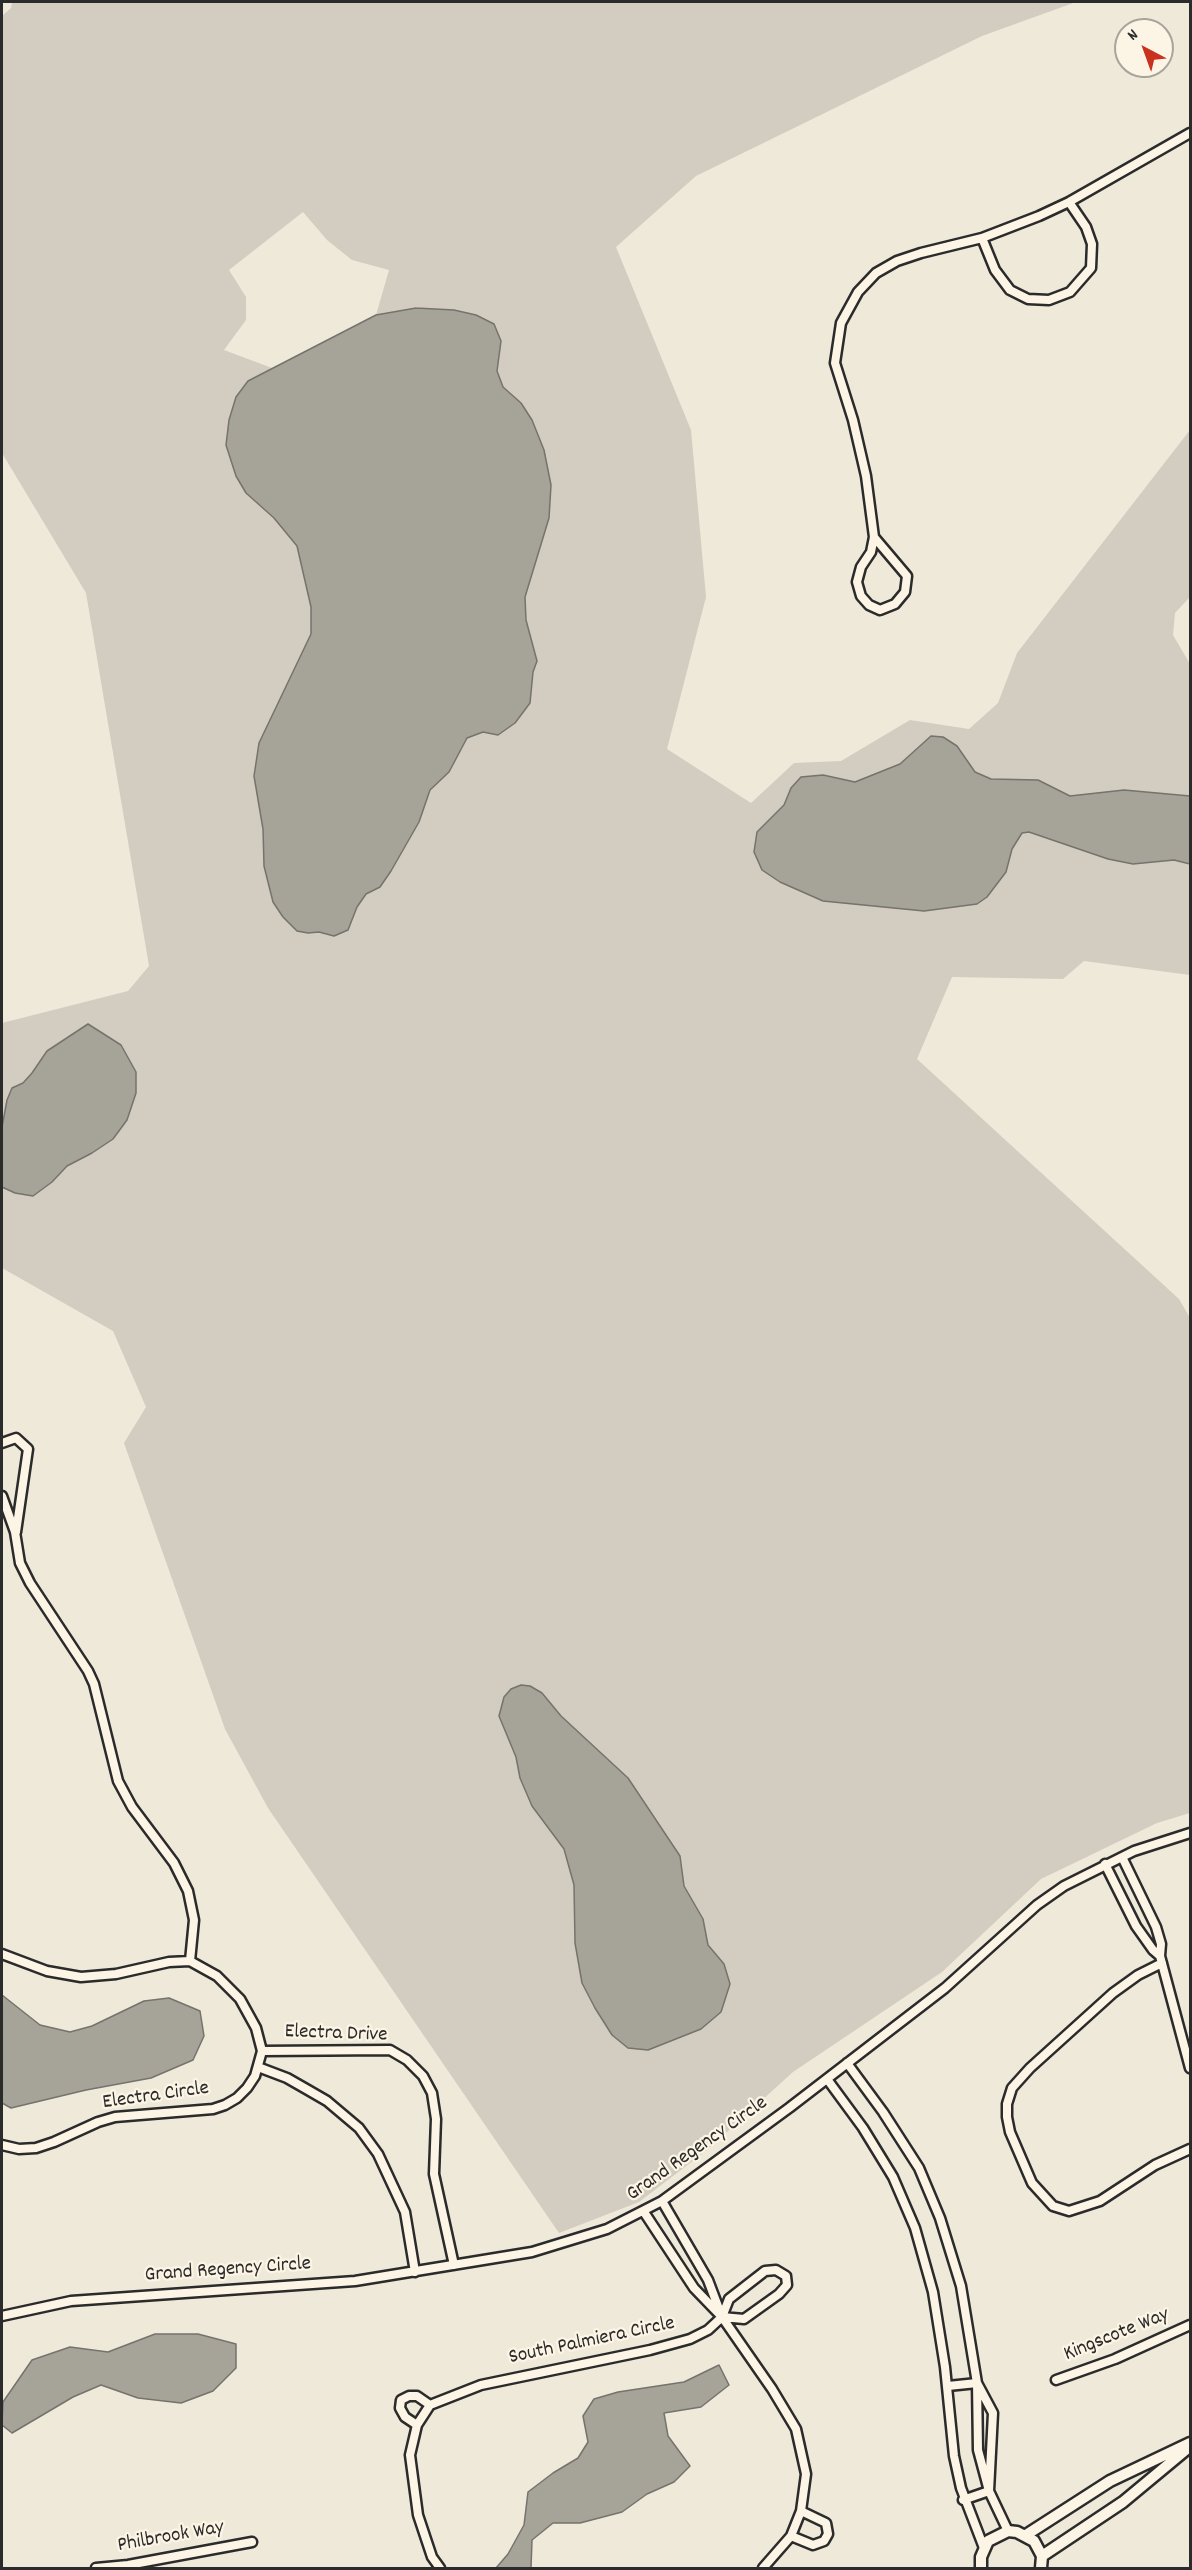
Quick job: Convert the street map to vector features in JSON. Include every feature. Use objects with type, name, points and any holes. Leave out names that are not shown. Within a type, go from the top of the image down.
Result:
[{"type":"street","points":[[874,537],[907,576],[905,592],[895,604],[880,610],[869,605],[861,596],[857,582],[861,567],[871,552],[874,537],[866,476],[856,431],[835,363],[841,323],[858,292],[876,273],[897,261],[982,238],[1015,226],[1069,202],[1191,133]]},
{"type":"street","points":[[982,238],[995,270],[1010,290],[1028,299],[1049,300],[1070,292],[1091,268],[1092,244],[1086,227],[1069,202]]},
{"type":"street","points":[[2,1443],[16,1438],[28,1449],[15,1532]]},
{"type":"street","points":[[2,1496],[15,1532],[20,1563],[30,1583],[88,1671],[94,1684],[117,1781],[132,1807],[182,1877],[192,1904],[194,1920],[190,1961]]},
{"type":"street","name":"Grand Regency Circle","points":[[2,2316],[71,2301],[355,2281],[531,2252],[607,2229],[662,2201],[827,2079],[945,1988],[1037,1905],[1064,1886],[1105,1864],[1191,1833]]},
{"type":"street","points":[[1122,1857],[1156,1927],[1161,1944],[1161,1960],[1191,2068]]},
{"type":"street","points":[[1105,1864],[1136,1926],[1161,1960]]},
{"type":"street","points":[[2,1954],[47,1971],[81,1977],[116,1974],[169,1962],[190,1961],[217,1976],[240,1999],[256,2028],[262,2051]]},
{"type":"street","points":[[1161,1960],[1113,1993],[1030,2068],[1012,2088],[1007,2104],[1007,2117],[1010,2132],[1032,2183],[1053,2206],[1069,2211],[1100,2201],[1155,2165],[1191,2149]]},
{"type":"street","name":"Electra Drive","points":[[262,2051],[390,2050],[407,2060],[423,2076],[432,2093],[436,2119],[434,2174],[454,2265]]},
{"type":"street","name":"Electra Circle","points":[[2,2145],[19,2150],[36,2148],[115,2117],[213,2109],[237,2098],[247,2088],[258,2067],[262,2051]]},
{"type":"street","points":[[847,2063],[883,2112],[919,2168],[940,2218],[961,2286],[977,2383],[978,2451],[989,2491],[1008,2531]]},
{"type":"street","name":"Electra Drive","points":[[258,2067],[287,2078],[308,2090],[359,2128],[378,2154],[405,2212],[416,2272]]},
{"type":"street","points":[[827,2079],[863,2128],[893,2177],[915,2228],[933,2292],[948,2386],[954,2456],[963,2500],[984,2548]]},
{"type":"street","points":[[662,2201],[708,2280],[722,2318]]},
{"type":"street","points":[[644,2212],[693,2288],[722,2318],[772,2389],[796,2429],[806,2474],[801,2511],[791,2536],[763,2568]]},
{"type":"street","points":[[776,2270],[786,2276],[787,2285],[779,2294],[744,2319],[722,2318],[729,2299],[765,2271],[776,2270]]},
{"type":"street","name":"South Palmiera Circle","points":[[430,2405],[481,2385],[650,2350],[690,2339],[708,2330],[722,2318]]},
{"type":"street","name":"Kingscote Way","points":[[1056,2380],[1115,2359],[1191,2325]]},
{"type":"street","points":[[948,2386],[977,2383]]},
{"type":"street","points":[[977,2383],[993,2414],[989,2491]]},
{"type":"street","points":[[417,2425],[405,2417],[400,2408],[401,2400],[409,2396],[417,2396],[430,2405],[417,2425],[410,2455],[418,2515],[432,2557],[440,2568]]},
{"type":"street","points":[[1026,2535],[1110,2481],[1191,2445]]},
{"type":"street","points":[[1042,2556],[1123,2502],[1191,2445]]},
{"type":"street","points":[[963,2500],[989,2491]]},
{"type":"street","points":[[791,2536],[813,2545],[824,2541],[828,2534],[826,2523],[801,2511]]},
{"type":"street","points":[[980,2568],[984,2548],[994,2536],[1008,2531],[1026,2535],[1039,2548],[1042,2556],[1041,2568]]},
{"type":"street","name":"Philbrook Way","points":[[96,2568],[128,2565],[252,2542]]},
{"type":"shaded area","points":[[12,2],[1076,2],[982,36],[696,176],[616,247],[691,430],[706,597],[667,749],[751,803],[794,763],[841,761],[910,720],[969,729],[998,703],[1017,653],[1190,430],[1190,597],[1175,613],[1173,635],[1190,664],[1190,975],[1084,961],[1063,979],[952,977],[917,1059],[1179,1299],[1190,1318],[1190,1813],[1157,1823],[1041,1879],[942,1972],[793,2072],[707,2150],[639,2202],[559,2233],[268,1808],[225,1729],[124,1443],[146,1407],[113,1331],[2,1268],[2,1023],[128,991],[149,966],[86,593],[2,453],[2,16],[11,8]],"holes":[[[303,212],[327,240],[352,260],[389,270],[376,315],[272,368],[224,350],[246,320],[246,297],[229,270]]]},
{"type":"shaded area","points":[[416,308],[454,310],[476,315],[494,324],[501,341],[497,371],[503,387],[521,403],[532,420],[544,450],[551,485],[549,518],[525,597],[526,620],[537,661],[533,672],[530,703],[515,723],[498,735],[483,732],[467,738],[449,772],[430,790],[419,822],[391,871],[380,887],[366,894],[357,907],[348,930],[334,936],[319,932],[297,931],[283,917],[273,902],[264,866],[263,829],[254,776],[259,743],[311,634],[311,607],[297,546],[274,518],[246,493],[236,476],[226,445],[229,420],[236,397],[248,381],[376,315]]},
{"type":"shaded area","points":[[931,736],[943,737],[957,746],[975,772],[991,779],[1038,780],[1070,796],[1124,790],[1190,796],[1190,864],[1174,860],[1133,864],[1108,859],[1029,832],[1022,833],[1012,849],[1006,872],[987,897],[977,904],[924,911],[823,901],[780,882],[762,870],[754,852],[757,832],[784,805],[791,788],[801,777],[823,775],[855,782],[900,764]]},
{"type":"shaded area","points":[[88,1024],[121,1045],[136,1072],[136,1093],[127,1120],[113,1139],[67,1166],[52,1182],[33,1196],[15,1193],[2,1187],[2,1127],[7,1100],[12,1088],[23,1083],[47,1051]]},
{"type":"shaded area","points":[[521,1685],[530,1686],[542,1693],[561,1716],[628,1778],[680,1856],[684,1886],[703,1919],[708,1945],[724,1964],[730,1984],[721,2012],[701,2029],[648,2050],[628,2048],[612,2035],[595,2008],[582,1983],[575,1943],[574,1885],[564,1849],[532,1806],[520,1778],[516,1757],[499,1716],[504,1697],[511,1689]]},
{"type":"shaded area","points":[[2,1995],[40,2025],[70,2032],[92,2026],[144,2001],[169,1998],[200,2011],[204,2036],[193,2060],[151,2078],[86,2090],[11,2108],[2,2103]]},
{"type":"shaded area","points":[[155,2334],[198,2334],[236,2344],[236,2368],[213,2391],[181,2403],[138,2398],[101,2385],[73,2397],[12,2433],[2,2425],[3,2402],[32,2360],[70,2347],[108,2352]]},
{"type":"shaded area","points":[[719,2365],[729,2385],[701,2407],[664,2413],[668,2436],[690,2466],[674,2482],[647,2494],[622,2512],[580,2523],[553,2523],[532,2540],[531,2568],[496,2568],[508,2554],[524,2525],[528,2492],[578,2458],[588,2442],[583,2416],[594,2399],[618,2392],[684,2382]]}]
